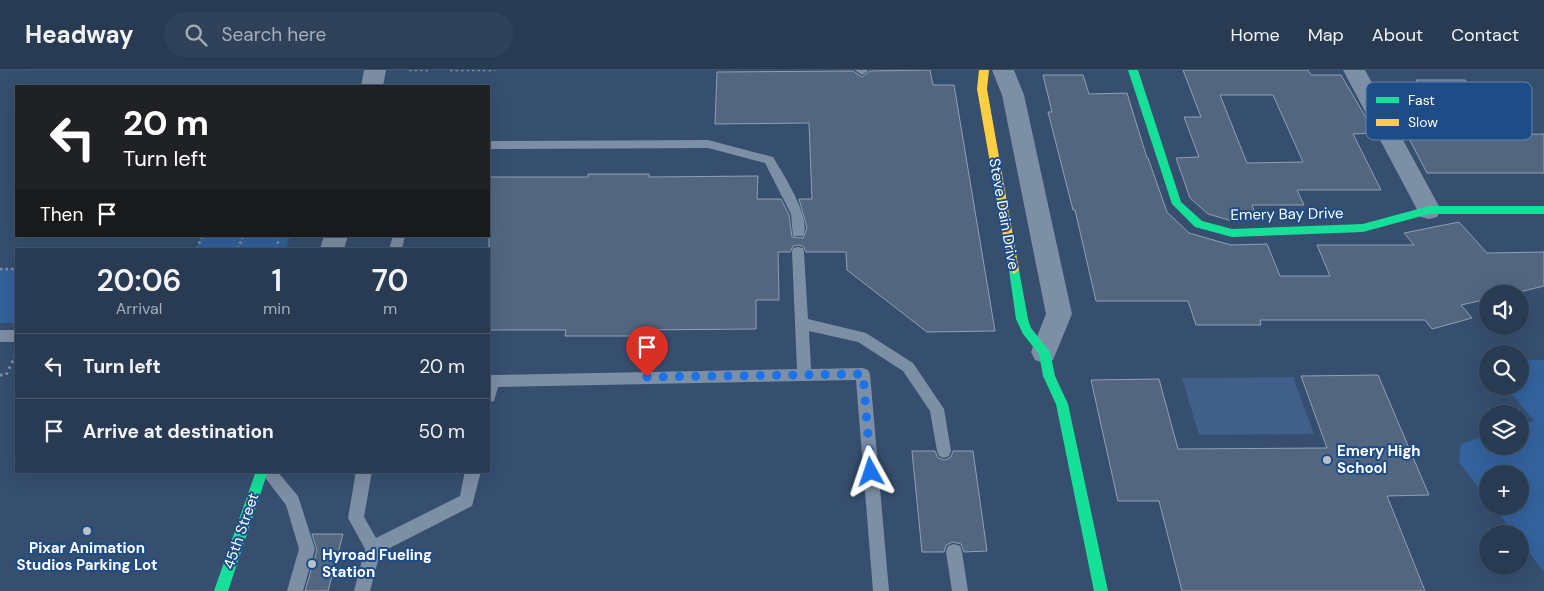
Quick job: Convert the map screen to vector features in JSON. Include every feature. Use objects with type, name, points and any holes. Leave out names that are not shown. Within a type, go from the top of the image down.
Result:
[{"type":"street","points":[[372,85],[375,70]]},
{"type":"street","name":"Steve Dain Drive","points":[[984,70],[982,89],[1022,319],[1027,331],[1044,352],[1049,376],[1062,404],[1100,591]]},
{"type":"street","name":"Steve Dain Drive","points":[[1003,70],[1013,95],[1059,314],[1044,352]]},
{"type":"street","name":"Emery Bay Drive","points":[[1133,70],[1177,204],[1199,224],[1232,233],[1364,228],[1429,210],[1544,210]]},
{"type":"street","points":[[1354,70],[1366,92]]},
{"type":"street","points":[[1392,140],[1429,210]]},
{"type":"street","name":"45th Street","points":[[221,591],[261,473]]},
{"type":"lane","points":[[490,145],[708,144],[769,160],[797,214],[798,232]]},
{"type":"lane","points":[[798,252],[804,374]]},
{"type":"lane","points":[[801,323],[861,337],[908,367],[937,409],[944,451]]},
{"type":"lane","points":[[0,336],[15,336]]},
{"type":"lane","points":[[490,391],[492,381],[863,374],[881,591]]},
{"type":"lane","points":[[269,473],[293,501],[307,550],[295,591]]},
{"type":"lane","points":[[362,591],[373,548],[356,518],[364,473]]},
{"type":"lane","points":[[373,548],[467,501],[473,473]]},
{"type":"lane","points":[[954,552],[960,591]]},
{"type":"path","points":[[409,70],[430,70]]},
{"type":"path","points":[[450,70],[495,70]]},
{"type":"path","points":[[0,269],[15,269]]},
{"type":"path","points":[[0,375],[6,375],[15,357]]},
{"type":"shaded area","points":[[202,237],[290,237],[286,248],[197,248]]},
{"type":"shaded area","points":[[0,269],[15,269],[15,323],[0,323]]},
{"type":"shaded area","points":[[1529,360],[1544,360],[1544,572],[1529,553],[1529,525],[1508,525],[1500,515],[1529,515],[1529,465],[1479,465],[1479,488],[1459,462],[1461,444],[1479,438],[1479,455],[1529,455],[1529,422],[1534,421],[1529,415],[1529,405],[1521,405],[1512,395],[1529,395]]},
{"type":"shaded area","points":[[1293,377],[1314,434],[1199,435],[1182,378]]},
{"type":"building","points":[[930,70],[933,85],[954,85],[995,331],[927,332],[847,270],[846,252],[806,252],[803,246],[798,245],[793,246],[790,252],[778,252],[779,300],[756,300],[756,329],[634,330],[633,336],[565,336],[566,330],[490,330],[490,177],[588,177],[588,174],[649,174],[649,177],[758,176],[757,199],[781,199],[789,215],[792,237],[803,238],[807,228],[799,199],[812,199],[809,123],[715,124],[717,72],[853,71],[862,77],[870,71]]},
{"type":"building","points":[[1183,70],[1308,70],[1311,75],[1341,75],[1366,118],[1366,133],[1353,134],[1381,190],[1297,190],[1304,205],[1252,205],[1258,220],[1232,221],[1208,214],[1190,198],[1176,158],[1199,157],[1184,117],[1201,117]],"holes":[[[1220,95],[1273,95],[1303,162],[1247,163]]]},
{"type":"building","points":[[1043,75],[1083,75],[1089,94],[1127,93],[1147,158],[1167,212],[1189,233],[1231,245],[1267,244],[1280,276],[1330,276],[1317,245],[1414,245],[1404,233],[1459,222],[1487,253],[1544,252],[1544,286],[1529,290],[1529,285],[1479,285],[1479,301],[1461,305],[1472,318],[1432,329],[1425,320],[1260,320],[1261,325],[1196,325],[1188,301],[1096,301],[1075,210],[1073,210],[1048,112],[1052,112]]},
{"type":"building","points":[[1416,80],[1465,80],[1466,82],[1417,82]]},
{"type":"building","points":[[1532,134],[1544,134],[1544,173],[1427,173],[1410,140],[1532,140]]},
{"type":"building","points":[[1378,375],[1429,495],[1387,496],[1425,591],[1182,591],[1159,501],[1118,501],[1091,380],[1159,379],[1178,449],[1327,448],[1301,376]]},
{"type":"building","points":[[912,451],[935,451],[938,458],[945,460],[951,457],[953,451],[973,451],[987,551],[964,552],[961,544],[953,542],[946,545],[944,552],[922,552]]},
{"type":"building","points":[[312,534],[343,534],[328,591],[305,591],[317,550]]},
{"type":"traffic: fast","points":[[1133,70],[1177,204],[1199,224],[1232,233],[1363,228],[1429,210],[1544,210]]},
{"type":"traffic: fast","points":[[1014,270],[1022,319],[1027,331],[1044,352],[1049,376],[1062,404],[1101,591]]},
{"type":"traffic: fast","points":[[221,591],[261,473]]},
{"type":"traffic: slow","points":[[984,70],[982,89],[1014,270]]},
{"type":"place","name":"Emery High School","points":[[1327,460]]},
{"type":"place","name":"Pixar Animation Studios Parking Lot","points":[[87,531]]},
{"type":"place","name":"Hyroad Fueling Station","points":[[312,564]]},
{"type":"route","points":[[647,377],[863,374],[871,472]]}]
